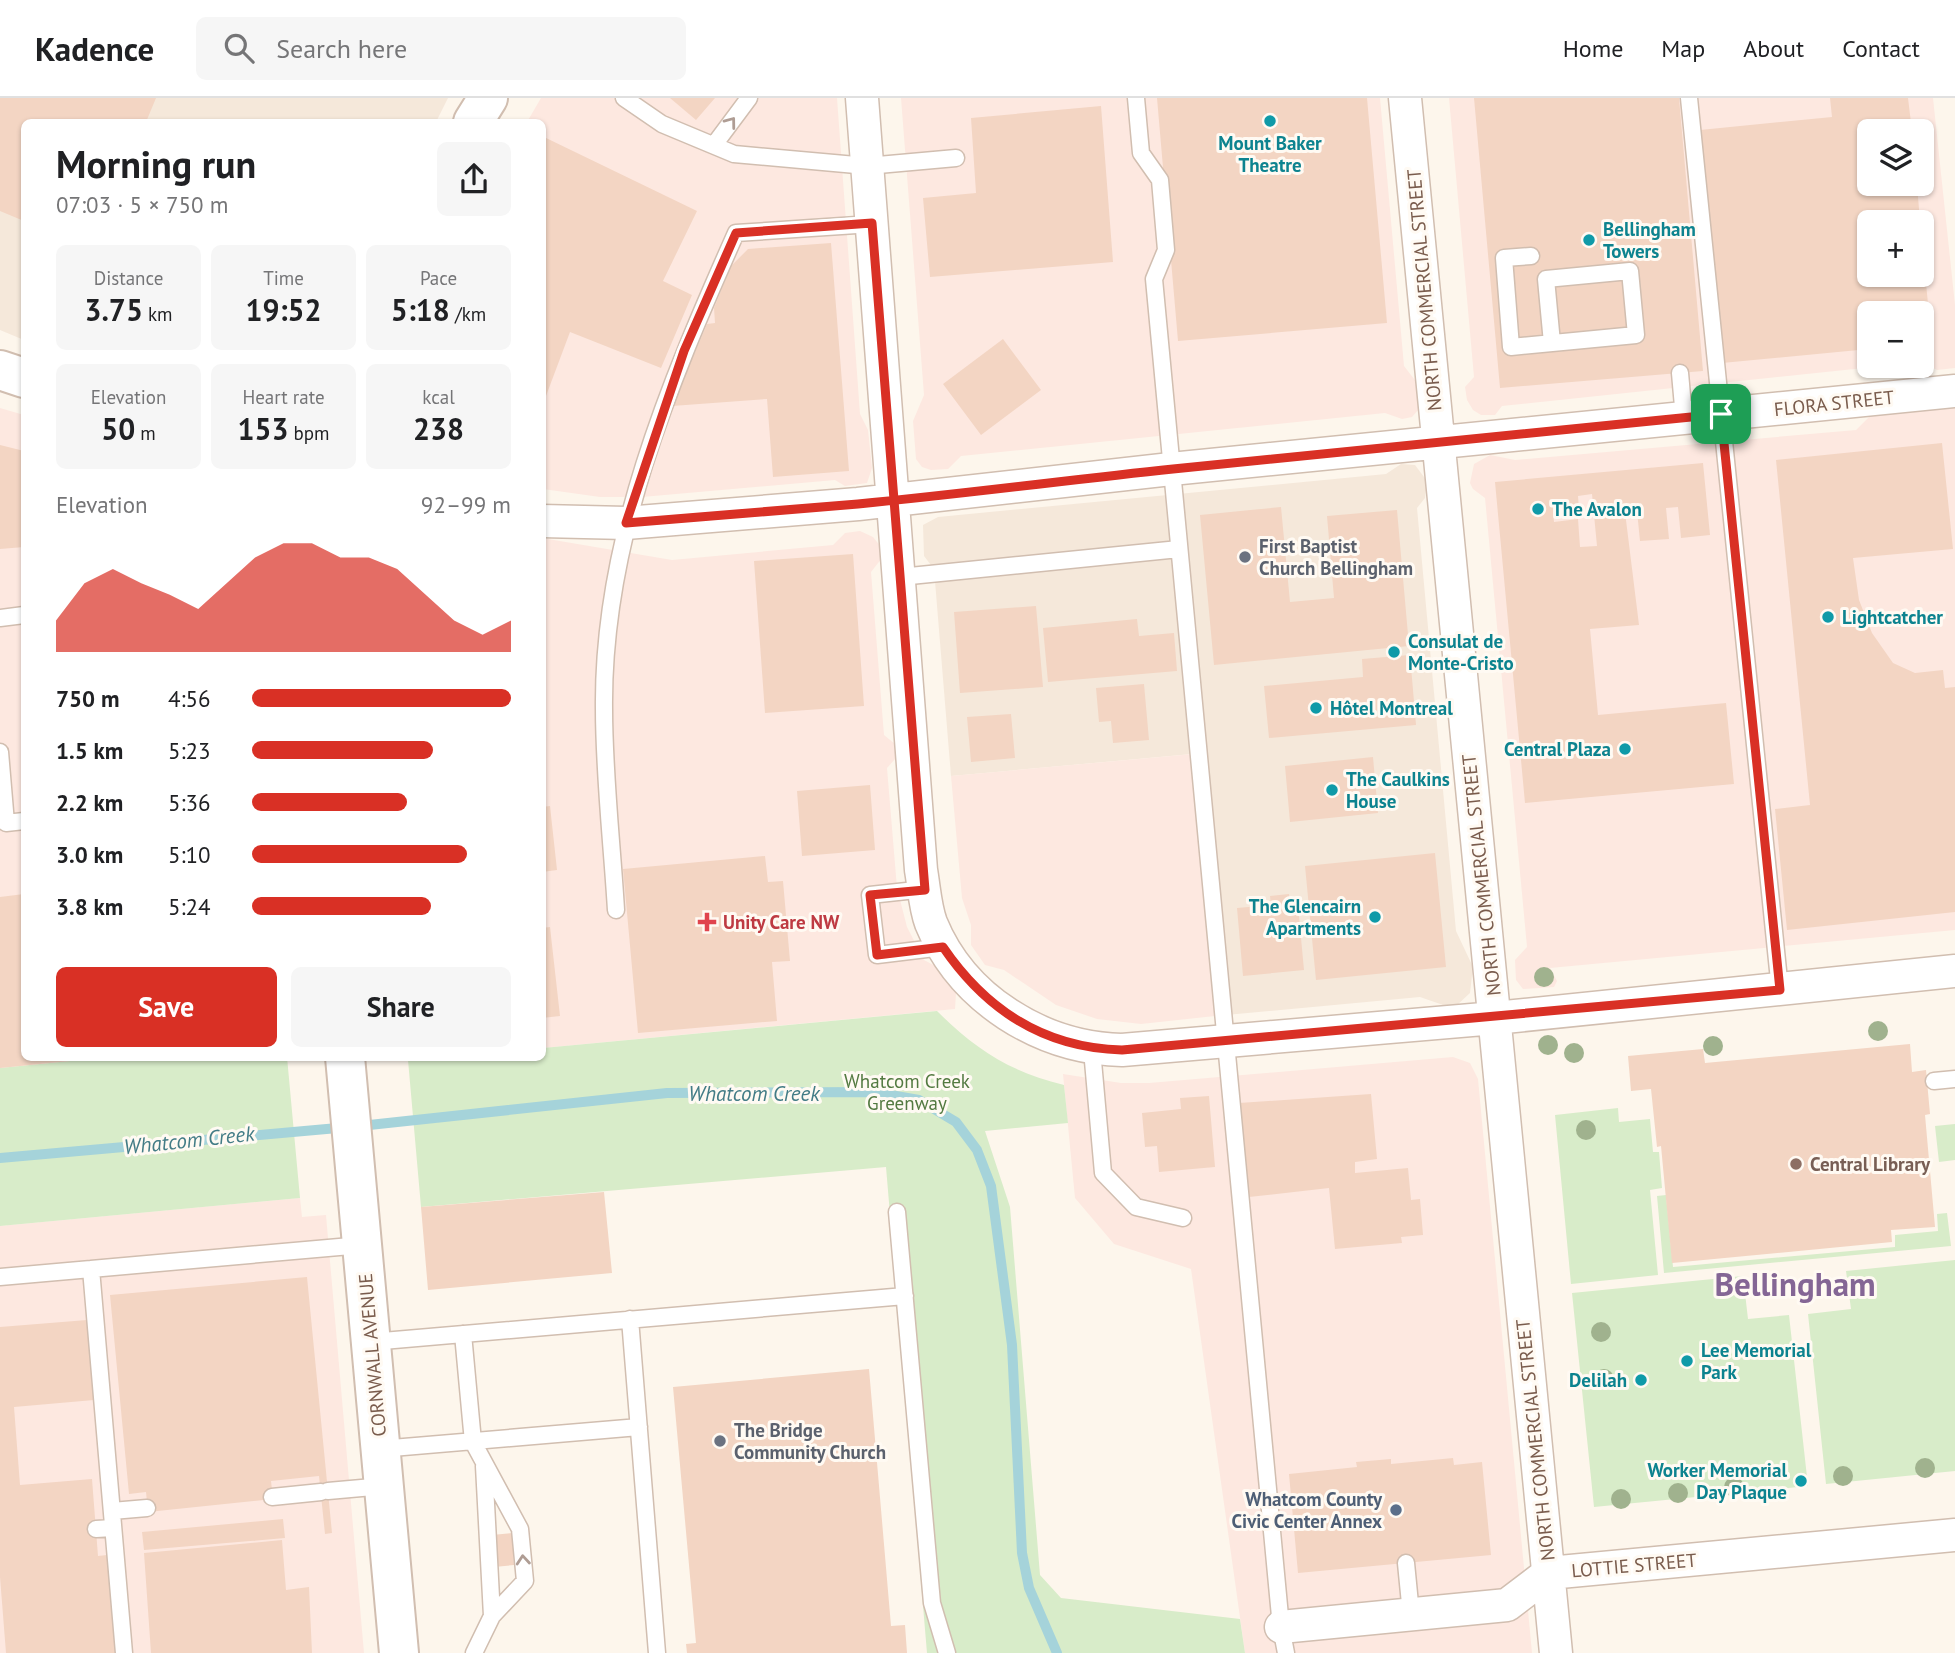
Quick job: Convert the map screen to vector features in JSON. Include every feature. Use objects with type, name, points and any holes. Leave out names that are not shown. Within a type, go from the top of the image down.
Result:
[{"type":"street","points":[[475,119],[488,98]]},
{"type":"street","points":[[862,98],[925,890],[930,920],[950,958],[986,998],[1033,1031],[1092,1049],[1122,1050],[1495,1018],[1955,971]]},
{"type":"street","name":"NORTH COMMERCIAL STREET","points":[[1405,98],[1556,1653]]},
{"type":"street","points":[[0,370],[21,377]]},
{"type":"street","name":"FLORA STREET","points":[[546,521],[626,523],[894,501],[1171,469],[1955,391]]},
{"type":"street","name":"CORNWALL AVENUE","points":[[345,1061],[399,1653]]},
{"type":"street","name":"LOTTIE STREET","points":[[1284,1640],[1411,1614],[1507,1605],[1549,1573],[1955,1535]]},
{"type":"lane","points":[[624,98],[662,124],[734,154],[867,166],[956,158]]},
{"type":"lane","points":[[714,145],[749,98]]},
{"type":"lane","points":[[1136,98],[1142,153],[1160,180],[1166,250],[1154,279],[1284,1640]]},
{"type":"lane","points":[[1689,98],[1780,990]]},
{"type":"lane","points":[[616,910],[604,708],[609,620],[626,523],[684,351],[736,233],[872,223]]},
{"type":"lane","points":[[1531,256],[1504,258],[1511,347],[1636,335],[1630,271],[1546,279],[1552,343]]},
{"type":"lane","points":[[1679,373],[1684,418]]},
{"type":"lane","points":[[900,578],[1179,549]]},
{"type":"lane","points":[[0,618],[21,615]]},
{"type":"lane","points":[[0,752],[6,823],[21,821]]},
{"type":"lane","points":[[925,890],[870,895],[877,955],[950,958]]},
{"type":"lane","points":[[1092,1049],[1103,1173],[1136,1207],[1183,1218]]},
{"type":"lane","points":[[1934,1081],[1955,1079]]},
{"type":"lane","points":[[897,1212],[932,1603],[947,1653]]},
{"type":"lane","points":[[0,1277],[91,1269],[360,1228]]},
{"type":"lane","points":[[91,1269],[124,1653]]},
{"type":"lane","points":[[370,1342],[905,1296]]},
{"type":"lane","points":[[630,1319],[657,1653]]},
{"type":"lane","points":[[463,1334],[473,1441],[520,1528],[524,1581],[492,1616],[474,1653]]},
{"type":"lane","points":[[380,1449],[639,1427]]},
{"type":"lane","points":[[483,1460],[492,1616]]},
{"type":"lane","points":[[272,1497],[384,1486]]},
{"type":"lane","points":[[96,1529],[113,1519],[147,1508]]},
{"type":"lane","points":[[1406,1563],[1411,1614]]},
{"type":"shaded area","points":[[0,98],[448,98],[438,119],[21,119],[21,339],[0,330]]},
{"type":"shaded area","points":[[541,98],[837,98],[860,414],[868,430],[872,468],[867,483],[845,486],[835,480],[642,497],[600,497],[546,489],[546,119],[529,119]]},
{"type":"shaded area","points":[[901,98],[1380,98],[1404,366],[1418,384],[1422,400],[1419,409],[1412,417],[1402,419],[1385,413],[961,456],[948,469],[931,470],[922,467],[916,459],[913,421],[924,395]]},
{"type":"shaded area","points":[[1449,98],[1933,98],[1955,305],[1955,368],[1934,368],[1934,301],[1857,301],[1857,369],[1502,406],[1495,415],[1481,415],[1473,410],[1467,400],[1465,387],[1474,377]]},
{"type":"shaded area","points":[[0,408],[21,414],[21,1061],[69,1061],[0,1068]]},
{"type":"shaded area","points":[[1955,408],[1955,930],[1550,968],[1557,981],[1554,987],[1523,989],[1516,980],[1515,960],[1527,947],[1485,498],[1473,489],[1470,483],[1474,464],[1490,455],[1515,460],[1856,430],[1870,416]]},
{"type":"shaded area","points":[[1401,464],[1415,465],[1427,481],[1425,498],[1417,508],[1456,931],[1473,967],[1470,993],[1456,1006],[1446,1006],[1420,997],[1215,1016],[1192,754],[951,776],[934,569],[924,556],[923,525],[938,517],[1386,474]]},
{"type":"shaded area","points":[[860,531],[873,537],[881,547],[882,558],[871,572],[884,735],[895,744],[896,758],[887,768],[897,888],[907,927],[924,960],[939,968],[956,993],[955,1009],[546,1048],[546,539],[672,560],[833,545],[845,533]]},
{"type":"shaded area","points":[[1193,754],[1215,1016],[1141,1024],[1097,1019],[1056,1005],[1004,970],[985,965],[971,945],[971,925],[962,898],[951,776]]},
{"type":"shaded area","points":[[1453,1057],[1470,1063],[1478,1079],[1532,1653],[1245,1653],[1191,1269],[1114,1244],[1075,1198],[1063,1074],[1121,1083],[1149,1083]]},
{"type":"shaded area","points":[[300,1198],[302,1217],[326,1215],[364,1653],[0,1653],[0,1226]]},
{"type":"green space","name":"Whatcom Creek Greenway","points":[[937,1011],[965,1037],[994,1057],[1027,1073],[1064,1085],[1068,1123],[985,1131],[1010,1207],[1040,1575],[1061,1598],[1240,1619],[1245,1653],[927,1653],[886,1167],[421,1207],[408,1061],[546,1061],[546,1048]]},
{"type":"green space","points":[[69,1061],[287,1061],[300,1198],[0,1226],[0,1068]]},
{"type":"green space","points":[[1618,1108],[1619,1122],[1650,1119],[1653,1152],[1659,1152],[1662,1188],[1650,1190],[1658,1275],[1571,1284],[1555,1115]]},
{"type":"green space","points":[[1955,1124],[1955,1160],[1939,1162],[1935,1126]]},
{"type":"green space","points":[[1666,1195],[1673,1267],[1895,1247],[1895,1235],[1938,1231],[1937,1214],[1947,1213],[1951,1246],[1664,1273],[1657,1196]]},
{"type":"green space","name":"Lee Memorial Park","points":[[1955,1260],[1955,1471],[1826,1484],[1808,1314],[1851,1309],[1846,1271]]},
{"type":"green space","name":"Lee Memorial Park","points":[[1743,1276],[1748,1319],[1789,1315],[1808,1486],[1594,1507],[1572,1293]]},
{"type":"building","points":[[0,98],[156,98],[147,119],[21,119],[21,220],[0,211]]},
{"type":"building","points":[[670,98],[715,98],[696,120]]},
{"type":"building","points":[[1157,98],[1367,98],[1387,323],[1178,341]]},
{"type":"building","name":"Bellingham Towers","points":[[1474,98],[1679,98],[1703,371],[1500,388]]},
{"type":"building","points":[[1830,98],[1908,98],[1911,119],[1857,119],[1857,196],[1918,196],[1919,210],[1857,210],[1857,287],[1926,287],[1928,301],[1857,301],[1857,350],[1722,363],[1700,130],[1832,117]]},
{"type":"building","points":[[1101,106],[1113,262],[930,277],[923,198],[976,193],[971,118]]},
{"type":"building","points":[[546,138],[697,211],[663,281],[692,295],[661,368],[570,332],[546,396]]},
{"type":"building","points":[[831,243],[849,471],[773,477],[767,399],[672,406],[707,324],[715,323],[714,308],[731,266],[748,249]]},
{"type":"building","points":[[1003,339],[1041,390],[981,435],[943,384]]},
{"type":"building","name":"Lightcatcher","points":[[1942,443],[1953,549],[1853,558],[1859,600],[1872,633],[1893,663],[1915,673],[1943,670],[1945,688],[1955,687],[1955,912],[1787,930],[1775,809],[1810,805],[1776,460]]},
{"type":"building","points":[[0,445],[21,450],[21,547],[0,549]]},
{"type":"building","points":[[1703,463],[1710,535],[1681,538],[1678,507],[1666,508],[1669,539],[1640,541],[1637,511],[1625,512],[1639,625],[1590,629],[1598,715],[1726,703],[1734,784],[1525,803],[1495,482]],"holes":[[[1592,494],[1597,546],[1580,547],[1578,519],[1554,522],[1553,512],[1579,510],[1578,496]]]},
{"type":"building","name":"First Baptist Church Bellingham","points":[[1281,507],[1290,602],[1334,598],[1327,516],[1397,510],[1409,646],[1214,665],[1200,515]]},
{"type":"building","points":[[853,554],[864,706],[765,713],[754,561]]},
{"type":"building","points":[[1036,606],[1043,687],[960,693],[954,612]]},
{"type":"building","points":[[1137,619],[1139,636],[1174,633],[1177,671],[1048,682],[1043,628]]},
{"type":"building","name":"Hôtel Montreal","points":[[1410,655],[1416,725],[1269,738],[1264,686],[1363,677],[1362,659]]},
{"type":"building","points":[[1144,684],[1149,740],[1113,743],[1111,721],[1099,722],[1096,688]]},
{"type":"building","points":[[1011,714],[1015,758],[971,762],[967,717]]},
{"type":"building","name":"The Caulkins House","points":[[1373,757],[1378,813],[1290,822],[1285,766]]},
{"type":"building","points":[[870,785],[875,850],[802,856],[797,791]]},
{"type":"building","points":[[546,806],[550,806],[557,870],[546,871]]},
{"type":"building","name":"The Glencairn Apartments","points":[[1435,853],[1446,967],[1316,980],[1305,866]]},
{"type":"building","name":"Unity Care NW","points":[[765,856],[768,882],[783,881],[790,961],[772,962],[777,1021],[638,1033],[623,869]]},
{"type":"building","points":[[21,894],[21,1061],[70,1061],[0,1068],[0,897]]},
{"type":"building","points":[[1289,894],[1290,907],[1298,906],[1304,970],[1243,976],[1237,908],[1271,905],[1270,896]]},
{"type":"building","points":[[550,927],[560,1016],[546,1018],[546,928]]},
{"type":"building","name":"Central Library","points":[[1910,1044],[1912,1072],[1926,1070],[1930,1114],[1925,1115],[1935,1227],[1891,1230],[1892,1242],[1672,1263],[1661,1146],[1657,1147],[1651,1089],[1631,1091],[1628,1056],[1703,1049],[1705,1063]]},
{"type":"building","points":[[1371,1094],[1377,1159],[1355,1162],[1355,1173],[1408,1168],[1411,1200],[1420,1199],[1423,1235],[1401,1237],[1402,1243],[1335,1249],[1329,1188],[1249,1197],[1239,1103]]},
{"type":"building","points":[[1209,1096],[1215,1167],[1159,1172],[1157,1146],[1145,1147],[1142,1113],[1181,1109],[1180,1098]]},
{"type":"building","points":[[604,1192],[612,1273],[428,1290],[421,1207]]},
{"type":"building","points":[[307,1277],[332,1533],[325,1534],[319,1476],[271,1481],[273,1499],[148,1512],[146,1492],[129,1494],[110,1295]]},
{"type":"building","points":[[87,1320],[94,1400],[14,1407],[20,1485],[92,1479],[98,1556],[107,1555],[116,1653],[6,1653],[0,1577],[0,1327]]},
{"type":"building","points":[[869,1369],[891,1626],[905,1625],[907,1653],[687,1653],[686,1644],[696,1643],[673,1387]]},
{"type":"building","points":[[1453,1458],[1454,1465],[1482,1462],[1491,1555],[1298,1573],[1289,1474],[1357,1467],[1356,1462],[1391,1459],[1391,1464]]},
{"type":"building","points":[[283,1519],[285,1538],[144,1550],[142,1532]]},
{"type":"building","points":[[512,1533],[514,1565],[494,1567],[492,1535]]},
{"type":"building","points":[[282,1540],[286,1590],[309,1587],[312,1653],[151,1653],[144,1553]]},
{"type":"waterway","name":"Whatcom Creek","points":[[0,1158],[360,1126],[667,1093],[873,1092],[919,1100],[956,1122],[977,1150],[991,1186],[1012,1345],[1022,1553],[1029,1588],[1057,1653]]},
{"type":"place","name":"Mount Baker Theatre","points":[[1270,121]]},
{"type":"place","name":"Bellingham Towers","points":[[1589,240]]},
{"type":"place","name":"The Avalon","points":[[1538,509]]},
{"type":"place","name":"First Baptist Church Bellingham","points":[[1245,557]]},
{"type":"place","name":"Lightcatcher","points":[[1828,617]]},
{"type":"place","name":"Consulat de Monte-Cristo","points":[[1394,652]]},
{"type":"place","name":"Hôtel Montreal","points":[[1316,708]]},
{"type":"place","name":"Central Plaza","points":[[1625,749]]},
{"type":"place","name":"The Caulkins House","points":[[1332,790]]},
{"type":"place","name":"The Glencairn Apartments","points":[[1375,917]]},
{"type":"place","name":"Unity Care NW","points":[[707,922]]},
{"type":"place","name":"Central Library","points":[[1796,1164]]},
{"type":"place","name":"Lee Memorial Park","points":[[1687,1361]]},
{"type":"place","name":"Delilah","points":[[1641,1380]]},
{"type":"place","name":"The Bridge Community Church","points":[[720,1441]]},
{"type":"place","name":"Worker Memorial Day Plaque","points":[[1801,1481]]},
{"type":"place","name":"Whatcom County Civic Center Annex","points":[[1396,1510]]},
{"type":"district","name":"Bellingham","points":[[1795,1283]]},
{"type":"route","points":[[1721,414],[1171,469],[894,501],[626,523],[684,351],[736,233],[872,223],[894,501],[921,870],[925,890],[870,895],[877,955],[943,947],[957,968],[986,998],[1033,1031],[1092,1049],[1122,1050],[1780,990],[1721,414]]}]
